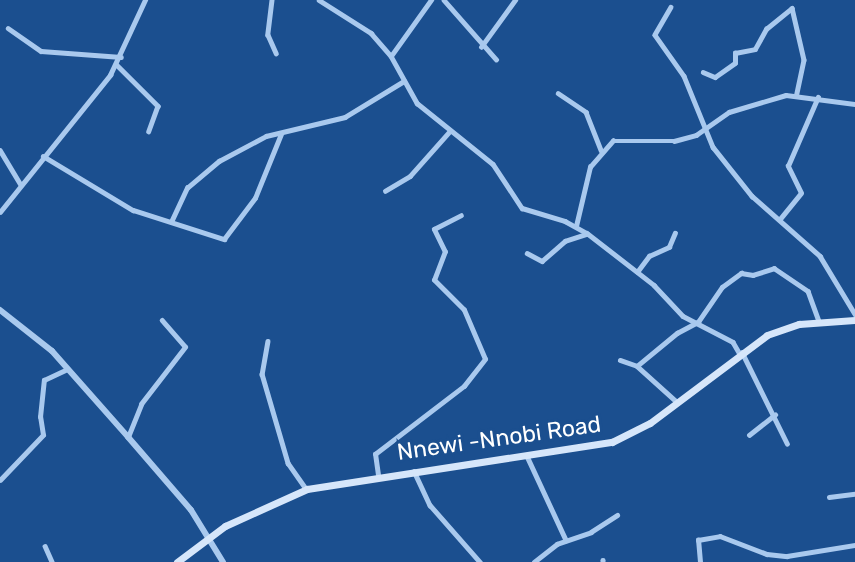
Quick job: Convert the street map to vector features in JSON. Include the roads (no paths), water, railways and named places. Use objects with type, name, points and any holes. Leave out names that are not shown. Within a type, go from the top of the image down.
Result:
[{"type":"main road","name":"Nnewi -Nnobi Road","points":[[177,562],[208,538],[269,503],[307,489],[377,475],[612,442],[678,403],[741,353],[776,331],[819,321],[855,320]]},
{"type":"street","points":[[0,212],[20,183],[117,65],[145,0]]},
{"type":"street","points":[[272,0],[268,35],[276,53]]},
{"type":"street","points":[[319,0],[371,33],[391,56],[418,103],[493,164],[522,208],[576,226],[637,272],[695,324],[729,339],[741,353],[787,443]]},
{"type":"street","points":[[391,56],[431,0]]},
{"type":"street","points":[[444,0],[481,47],[496,59]]},
{"type":"street","points":[[481,47],[515,0]]},
{"type":"street","points":[[671,7],[655,35],[684,76],[706,130],[727,167],[820,256],[855,314]]},
{"type":"street","points":[[703,72],[715,77],[735,63],[735,53],[757,48],[766,29],[790,8],[803,47],[797,94]]},
{"type":"street","points":[[8,28],[41,51],[121,57]]},
{"type":"street","points":[[117,65],[158,106],[149,131]]},
{"type":"street","points":[[171,222],[187,188],[213,166],[259,139],[345,117],[404,81]]},
{"type":"street","points":[[558,93],[586,112],[601,150]]},
{"type":"street","points":[[576,226],[584,181],[601,150],[622,139],[674,141],[706,130],[729,112],[753,103],[797,94],[855,104]]},
{"type":"street","points":[[780,219],[802,193],[788,166],[818,97]]},
{"type":"street","points":[[385,191],[410,176],[450,131]]},
{"type":"street","points":[[43,156],[124,205],[228,238],[255,198],[281,134]]},
{"type":"street","points":[[0,150],[20,183]]},
{"type":"street","points":[[377,475],[375,454],[464,386],[485,359],[464,310],[434,280],[445,251],[434,229],[461,215]]},
{"type":"street","points":[[527,253],[544,260],[565,241],[587,233]]},
{"type":"street","points":[[637,272],[649,256],[668,247],[676,233]]},
{"type":"street","points":[[636,366],[668,339],[695,324],[736,274],[753,275],[772,268],[808,291],[819,321]]},
{"type":"street","points":[[0,310],[24,326],[68,369],[128,437],[208,538],[223,562]]},
{"type":"street","points":[[128,437],[141,404],[185,347],[162,321]]},
{"type":"street","points":[[268,341],[262,374],[289,463],[307,489]]},
{"type":"street","points":[[620,360],[636,366],[678,403]]},
{"type":"street","points":[[0,480],[44,435],[40,417],[44,380],[68,369]]},
{"type":"street","points":[[749,435],[775,415]]},
{"type":"street","points":[[527,456],[565,540]]},
{"type":"street","points":[[414,470],[430,505],[480,562]]},
{"type":"street","points":[[829,497],[855,494]]},
{"type":"street","points":[[534,562],[565,540],[591,532],[617,515]]},
{"type":"street","points":[[700,562],[697,542],[712,536],[729,536],[767,554],[787,556],[855,545]]},
{"type":"street","points":[[45,546],[52,562]]}]
